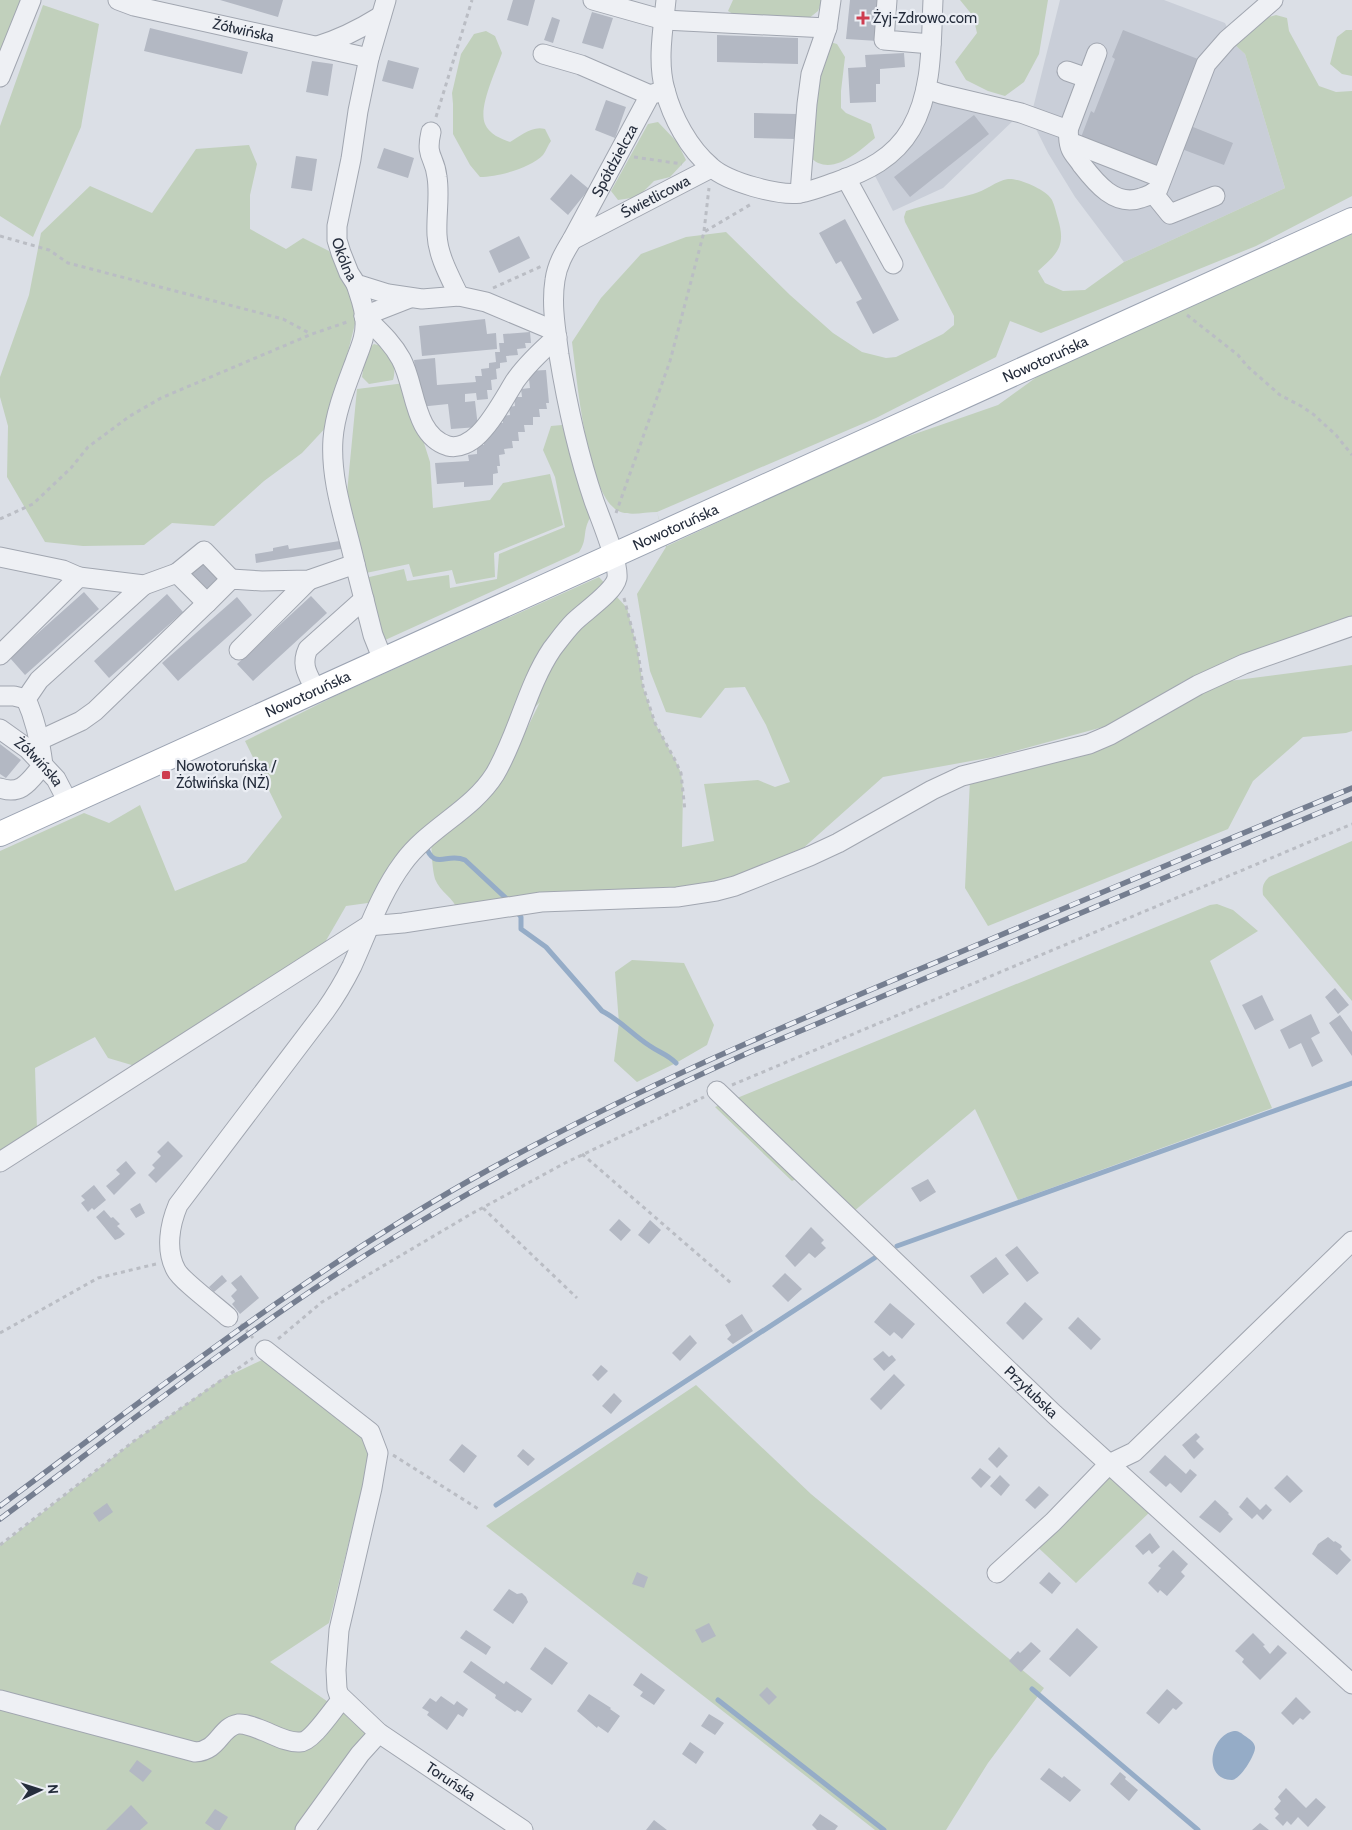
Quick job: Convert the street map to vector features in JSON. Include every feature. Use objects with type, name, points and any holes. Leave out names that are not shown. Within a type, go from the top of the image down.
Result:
[{"type":"main road","name":"Nowotoruńska","points":[[0,834],[383,660],[615,566],[1171,302],[1352,220]]},
{"type":"street","points":[[0,77],[31,0]]},
{"type":"street","name":"Żółwińska","points":[[118,0],[134,6],[369,58]]},
{"type":"street","points":[[592,0],[664,20],[827,28]]},
{"type":"street","points":[[657,93],[666,0]]},
{"type":"street","points":[[800,193],[806,104],[811,74],[827,28],[830,0]]},
{"type":"street","points":[[887,0],[884,40],[931,44]]},
{"type":"street","points":[[543,54],[581,65],[657,93],[694,150],[711,168],[746,184],[785,194],[800,193],[846,178],[876,165],[900,145],[918,114],[926,89],[933,0]]},
{"type":"street","points":[[1097,53],[1069,136],[1071,149],[1092,179],[1104,190],[1124,200],[1135,200],[1158,186],[1206,64],[1227,40],[1274,0]]},
{"type":"street","points":[[317,46],[340,40],[361,29],[383,8]]},
{"type":"street","name":"Okólna","points":[[383,8],[369,58],[337,226],[337,240],[349,273],[356,284],[388,294],[422,299],[464,297],[486,302],[556,334]]},
{"type":"street","points":[[1067,71],[1087,78]]},
{"type":"street","points":[[926,89],[1021,114],[1069,136],[1158,186],[1170,214],[1215,196]]},
{"type":"street","name":"Spółdzielcza","points":[[572,240],[618,155],[657,93]]},
{"type":"street","points":[[431,132],[428,151],[437,174],[439,194],[437,235],[442,257],[464,297]]},
{"type":"street","name":"Świetlicowa","points":[[572,240],[711,168]]},
{"type":"street","points":[[846,178],[893,264]]},
{"type":"street","points":[[228,1317],[176,1272],[170,1249],[173,1217],[178,1205],[325,1012],[352,965],[378,902],[403,862],[414,850],[481,794],[495,774],[508,750],[540,671],[551,651],[574,622],[613,587],[615,566],[588,485],[566,396],[556,334],[555,280],[561,258],[572,240]]},
{"type":"street","points":[[356,284],[363,305],[364,338],[345,390],[333,439],[337,494],[373,634],[383,660]]},
{"type":"street","points":[[364,316],[411,298]]},
{"type":"street","points":[[364,316],[394,347],[403,362],[413,398],[423,423],[432,436],[450,447],[460,446],[479,434],[530,361],[556,334]]},
{"type":"street","points":[[26,699],[39,680],[144,585],[177,573],[204,551],[231,579],[262,581],[309,580],[355,564]]},
{"type":"street","points":[[0,558],[63,570],[79,577],[144,585]]},
{"type":"street","points":[[177,573],[207,602]]},
{"type":"street","points":[[0,656],[79,577]]},
{"type":"street","points":[[40,740],[82,721],[95,711],[231,579]]},
{"type":"street","points":[[240,650],[309,580]]},
{"type":"street","points":[[316,691],[304,665],[304,658],[308,649],[364,599]]},
{"type":"street","points":[[0,1162],[368,926],[403,923],[541,902],[677,897],[716,892],[810,856],[838,843],[932,790],[962,776],[1088,744],[1110,735],[1198,685],[1244,664],[1352,626]]},
{"type":"street","points":[[0,696],[14,696],[26,699]]},
{"type":"street","points":[[0,788],[9,791],[18,790],[43,765],[35,718],[26,699]]},
{"type":"street","name":"Żółwińska","points":[[0,729],[28,749],[56,779],[69,804]]},
{"type":"street","name":"Przyłubska","points":[[717,1091],[1048,1408],[1352,1684]]},
{"type":"street","points":[[997,1573],[1054,1522],[1109,1464],[1134,1452],[1352,1241]]},
{"type":"street","points":[[0,1700],[195,1752],[210,1748],[229,1729],[238,1724],[248,1725],[294,1742],[304,1742],[312,1736],[342,1699],[337,1690],[336,1652],[339,1630],[378,1453],[370,1432],[266,1350]]},
{"type":"street","name":"Toruńska","points":[[342,1699],[379,1733],[523,1830]]},
{"type":"street","points":[[305,1830],[360,1754],[379,1733]]},
{"type":"path","points":[[431,132],[472,0]]},
{"type":"path","points":[[602,525],[613,521],[670,361],[704,232],[711,168],[618,155]]},
{"type":"path","points":[[704,232],[772,191]]},
{"type":"path","points":[[0,236],[49,250],[68,263],[283,319],[312,334]]},
{"type":"path","points":[[464,297],[561,258]]},
{"type":"path","points":[[1171,302],[1238,355],[1247,366],[1280,395],[1312,414],[1336,435],[1352,455]]},
{"type":"path","points":[[0,519],[33,504],[71,468],[88,446],[130,416],[161,398],[312,334],[364,316]]},
{"type":"path","points":[[615,566],[638,652],[643,686],[655,723],[680,773],[685,811]]},
{"type":"path","points":[[0,1545],[134,1441],[266,1350],[322,1302],[483,1208],[582,1154],[717,1091],[1352,824]]},
{"type":"path","points":[[582,1154],[731,1283]]},
{"type":"path","points":[[483,1208],[577,1298]]},
{"type":"path","points":[[0,1333],[98,1278],[172,1260]]},
{"type":"path","points":[[228,1317],[236,1320],[243,1326],[254,1340],[260,1343],[266,1350]]},
{"type":"path","points":[[374,1443],[480,1510]]},
{"type":"shaded area","points":[[1060,0],[1164,0],[1225,23],[1235,45],[1245,54],[1285,188],[1124,262],[1075,197],[1048,153],[1033,123],[1032,112]]},
{"type":"shaded area","points":[[926,89],[1021,113],[943,188],[893,211],[871,168],[889,156]]},
{"type":"green space","points":[[0,0],[21,0],[0,51]]},
{"type":"green space","points":[[733,0],[822,0],[818,11],[808,19],[738,17],[728,11]]},
{"type":"green space","points":[[960,0],[1048,0],[1039,54],[1024,82],[1005,96],[988,91],[966,80],[955,62],[977,33],[973,16]]},
{"type":"green space","points":[[43,5],[99,24],[81,127],[33,237],[0,216],[0,126]]},
{"type":"green space","points":[[1276,15],[1287,18],[1289,31],[1319,86],[1336,92],[1352,91],[1352,196],[1256,246],[1041,333],[1010,321],[996,357],[876,418],[657,512],[634,514],[622,512],[613,507],[604,494],[589,454],[572,342],[601,298],[641,254],[686,237],[726,232],[790,295],[833,333],[862,352],[886,358],[896,357],[943,334],[954,325],[954,316],[905,222],[906,211],[973,194],[1008,179],[1019,180],[1032,185],[1045,192],[1052,200],[1061,236],[1055,254],[1038,271],[1045,283],[1063,291],[1085,290],[1124,262],[1285,188],[1245,54],[1235,45],[1258,20]]},
{"type":"green space","points":[[1346,30],[1352,30],[1352,76],[1342,74],[1330,64],[1337,37]]},
{"type":"green space","points":[[486,31],[495,36],[502,53],[484,108],[483,117],[487,128],[496,136],[510,142],[536,128],[545,129],[551,141],[538,160],[522,168],[480,177],[470,165],[453,134],[452,93],[461,54],[474,34]]},
{"type":"green space","points":[[830,42],[837,44],[845,57],[841,108],[846,113],[871,124],[875,138],[844,161],[826,165],[817,162],[809,156],[812,93]]},
{"type":"green space","points":[[658,122],[677,142],[686,160],[670,177],[654,181],[638,197],[618,200],[611,191],[648,124]]},
{"type":"green space","points":[[249,145],[257,164],[250,195],[250,229],[286,249],[303,238],[329,251],[359,308],[330,423],[302,453],[264,481],[214,526],[172,523],[144,545],[83,546],[45,542],[7,477],[8,426],[0,397],[0,377],[29,295],[41,233],[90,186],[152,213],[196,149]]},
{"type":"green space","points":[[1352,234],[1352,620],[1184,681],[1114,724],[993,757],[883,777],[791,859],[713,890],[458,911],[435,879],[431,843],[503,777],[540,702],[519,724],[507,750],[375,902],[346,906],[324,944],[135,1066],[108,1058],[95,1037],[35,1068],[37,1129],[0,1151],[0,851],[84,813],[109,823],[140,805],[175,891],[246,862],[282,817],[245,741],[335,696],[599,577],[627,608],[638,652],[643,687],[655,723],[681,773],[683,789],[682,847],[714,841],[704,784],[758,780],[775,787],[790,782],[766,725],[745,687],[725,688],[701,718],[666,712],[650,671],[637,594],[666,547],[657,512],[667,546],[886,444],[998,405],[1056,363],[1293,257]]},
{"type":"green space","points":[[374,344],[382,346],[389,351],[393,359],[393,380],[369,384],[362,377],[366,351]]},
{"type":"green space","points":[[405,383],[430,462],[433,508],[490,500],[503,483],[550,474],[563,525],[494,553],[495,577],[456,584],[452,570],[413,577],[409,564],[366,573],[346,503],[357,389]]},
{"type":"green space","points":[[562,425],[590,518],[579,552],[383,641],[365,578],[404,569],[407,581],[449,575],[450,588],[497,579],[499,554],[565,527],[555,477],[543,450],[551,426]]},
{"type":"green space","points":[[1352,665],[1352,731],[1303,737],[1253,781],[1228,829],[988,926],[965,888],[970,779],[1061,757],[1198,685]]},
{"type":"green space","points":[[1352,841],[1352,1001],[1263,895],[1263,890],[1264,883],[1269,877]]},
{"type":"green space","points":[[1217,904],[1233,910],[1258,931],[1210,961],[1272,1108],[1018,1200],[975,1109],[853,1212],[810,1172],[792,1181],[715,1107],[1210,905]]},
{"type":"green space","points":[[632,960],[684,963],[714,1025],[707,1045],[637,1082],[614,1061],[619,1023],[615,972]]},
{"type":"green space","points":[[262,1360],[363,1438],[369,1460],[329,1623],[270,1662],[369,1730],[297,1830],[0,1830],[0,1546],[134,1441],[222,1379]]},
{"type":"green space","points":[[696,1385],[811,1494],[1044,1688],[988,1763],[946,1830],[875,1830],[486,1526]]},
{"type":"green space","points":[[1105,1465],[1153,1509],[1076,1583],[1030,1540]]},
{"type":"water","points":[[1234,1731],[1240,1732],[1250,1739],[1254,1743],[1255,1750],[1247,1766],[1239,1776],[1232,1780],[1222,1778],[1216,1772],[1213,1765],[1213,1757],[1219,1740],[1226,1734]]},
{"type":"building","points":[[220,0],[283,0],[278,17]]},
{"type":"building","points":[[513,0],[535,0],[528,26],[507,20]]},
{"type":"building","points":[[850,0],[881,0],[878,41],[846,39]]},
{"type":"building","points":[[592,12],[613,18],[603,49],[582,43]]},
{"type":"building","points":[[552,17],[560,20],[553,43],[544,40]]},
{"type":"building","points":[[150,28],[248,52],[242,74],[144,51]]},
{"type":"building","points":[[1123,30],[1203,61],[1192,89],[1187,86],[1166,141],[1171,143],[1160,171],[1080,140],[1091,111],[1094,113],[1115,59],[1112,57]]},
{"type":"building","points":[[717,35],[798,38],[798,64],[717,62]]},
{"type":"building","points":[[904,53],[905,67],[880,69],[880,84],[876,84],[876,102],[850,103],[848,68],[866,67],[865,55]]},
{"type":"building","points":[[388,60],[419,68],[413,89],[382,81]]},
{"type":"building","points":[[312,61],[333,64],[328,96],[306,92]]},
{"type":"building","points":[[606,100],[626,107],[615,138],[595,130]]},
{"type":"building","points":[[754,113],[797,114],[796,139],[754,138]]},
{"type":"building","points":[[974,115],[989,134],[910,197],[894,177]]},
{"type":"building","points":[[1188,125],[1233,143],[1224,165],[1179,148]]},
{"type":"building","points":[[384,148],[414,158],[408,178],[377,168]]},
{"type":"building","points":[[296,156],[317,159],[312,191],[291,188]]},
{"type":"building","points":[[571,174],[589,189],[568,215],[550,199]]},
{"type":"building","points":[[845,219],[899,320],[873,334],[856,302],[862,299],[841,261],[836,264],[819,233]]},
{"type":"building","points":[[519,236],[530,258],[499,273],[489,251]]},
{"type":"building","points":[[485,319],[487,334],[496,333],[497,349],[422,356],[419,326]]},
{"type":"building","points":[[530,332],[531,343],[525,343],[526,348],[517,349],[518,355],[506,356],[507,362],[500,363],[500,368],[496,369],[497,379],[491,380],[492,390],[487,390],[488,399],[477,400],[476,393],[465,394],[465,402],[475,401],[478,427],[451,429],[448,404],[419,407],[414,360],[435,358],[437,385],[476,382],[475,376],[482,376],[481,369],[489,368],[489,363],[496,362],[495,352],[500,352],[499,343],[504,343],[503,334]]},
{"type":"building","points":[[546,370],[549,403],[546,403],[547,409],[539,409],[540,417],[533,417],[533,425],[524,425],[525,432],[518,432],[519,441],[512,441],[513,448],[504,449],[505,454],[499,455],[500,466],[497,466],[498,473],[493,474],[493,485],[464,487],[464,482],[437,484],[435,463],[469,461],[468,455],[477,454],[477,445],[484,445],[483,437],[491,436],[490,430],[496,429],[495,423],[503,423],[502,416],[510,415],[509,407],[515,406],[514,397],[522,397],[521,389],[530,388],[528,371]]},
{"type":"building","points":[[346,540],[347,548],[256,563],[255,554],[273,551],[273,548],[288,545],[289,549]]},
{"type":"building","points":[[204,560],[220,578],[207,590],[190,573]]},
{"type":"building","points":[[84,592],[99,609],[25,675],[10,658]]},
{"type":"building","points":[[167,594],[183,612],[109,678],[94,661]]},
{"type":"building","points":[[311,596],[327,613],[253,681],[237,664]]},
{"type":"building","points":[[237,597],[252,615],[178,681],[162,663]]},
{"type":"building","points":[[0,744],[21,760],[6,778],[0,774]]},
{"type":"building","points":[[1335,988],[1349,1005],[1338,1014],[1325,997]]},
{"type":"building","points":[[1262,995],[1274,1020],[1255,1030],[1242,1005]]},
{"type":"building","points":[[1311,1014],[1320,1033],[1311,1038],[1323,1061],[1312,1067],[1301,1043],[1289,1049],[1280,1030]]},
{"type":"building","points":[[1340,1015],[1352,1032],[1352,1056],[1329,1023]]},
{"type":"building","points":[[168,1141],[183,1156],[156,1183],[148,1175],[155,1168],[152,1165],[161,1156],[157,1152]]},
{"type":"building","points":[[126,1161],[136,1173],[114,1195],[106,1186],[120,1174],[116,1170]]},
{"type":"building","points":[[928,1179],[936,1192],[920,1202],[911,1188]]},
{"type":"building","points":[[94,1185],[106,1200],[94,1210],[92,1208],[88,1212],[81,1203],[85,1200],[81,1196]]},
{"type":"building","points":[[140,1203],[145,1213],[136,1218],[130,1209]]},
{"type":"building","points":[[104,1210],[120,1224],[117,1226],[125,1234],[120,1238],[115,1240],[96,1217]]},
{"type":"building","points":[[619,1219],[631,1230],[621,1241],[609,1230]]},
{"type":"building","points":[[650,1220],[661,1230],[649,1244],[638,1235]]},
{"type":"building","points":[[811,1227],[824,1240],[821,1243],[826,1248],[815,1258],[809,1253],[795,1267],[785,1256]]},
{"type":"building","points":[[1017,1246],[1039,1273],[1027,1282],[1005,1255]]},
{"type":"building","points":[[996,1257],[1009,1274],[983,1294],[970,1276]]},
{"type":"building","points":[[785,1273],[802,1289],[788,1302],[772,1286]]},
{"type":"building","points":[[222,1275],[227,1281],[214,1292],[209,1287]]},
{"type":"building","points":[[241,1275],[259,1298],[240,1314],[232,1304],[235,1301],[231,1296],[237,1290],[231,1283]]},
{"type":"building","points":[[1025,1302],[1043,1319],[1023,1340],[1006,1323]]},
{"type":"building","points":[[890,1303],[915,1324],[902,1339],[894,1332],[890,1336],[874,1322]]},
{"type":"building","points":[[742,1314],[753,1331],[733,1344],[727,1339],[731,1335],[725,1325]]},
{"type":"building","points":[[1078,1317],[1101,1339],[1091,1350],[1068,1328]]},
{"type":"building","points":[[690,1335],[697,1343],[680,1361],[672,1353]]},
{"type":"building","points":[[883,1351],[889,1357],[892,1355],[896,1360],[884,1371],[873,1359]]},
{"type":"building","points":[[601,1365],[608,1371],[598,1381],[592,1375]]},
{"type":"building","points":[[894,1374],[905,1385],[881,1410],[870,1399]]},
{"type":"building","points":[[614,1393],[622,1401],[611,1414],[602,1406]]},
{"type":"building","points":[[1196,1433],[1200,1437],[1196,1441],[1204,1449],[1194,1459],[1182,1445]]},
{"type":"building","points":[[462,1444],[477,1456],[464,1473],[449,1460]]},
{"type":"building","points":[[999,1447],[1008,1456],[997,1468],[988,1459]]},
{"type":"building","points":[[523,1449],[535,1459],[528,1466],[517,1456]]},
{"type":"building","points":[[1165,1455],[1186,1474],[1190,1469],[1197,1475],[1181,1493],[1170,1483],[1166,1487],[1149,1472]]},
{"type":"building","points":[[980,1468],[991,1477],[981,1488],[971,1478]]},
{"type":"building","points":[[1000,1475],[1010,1485],[1001,1496],[990,1486]]},
{"type":"building","points":[[1287,1475],[1303,1491],[1290,1503],[1274,1488]]},
{"type":"building","points":[[1039,1486],[1049,1495],[1035,1509],[1025,1500]]},
{"type":"building","points":[[1247,1497],[1260,1510],[1266,1504],[1272,1510],[1263,1520],[1257,1514],[1252,1519],[1239,1507]]},
{"type":"building","points":[[1215,1500],[1233,1519],[1220,1533],[1199,1517]]},
{"type":"building","points":[[107,1503],[113,1512],[99,1522],[93,1513]]},
{"type":"building","points":[[1150,1533],[1160,1547],[1152,1554],[1149,1550],[1143,1555],[1135,1546]]},
{"type":"building","points":[[1328,1537],[1341,1545],[1340,1549],[1351,1560],[1337,1575],[1312,1554],[1318,1544]]},
{"type":"building","points":[[1173,1550],[1188,1564],[1181,1572],[1185,1576],[1167,1596],[1160,1590],[1158,1593],[1148,1583],[1161,1568],[1158,1566]]},
{"type":"building","points":[[637,1572],[648,1577],[644,1588],[632,1584]]},
{"type":"building","points":[[1049,1572],[1061,1583],[1052,1594],[1039,1583]]},
{"type":"building","points":[[509,1589],[517,1594],[522,1593],[528,1602],[513,1624],[493,1610]]},
{"type":"building","points":[[709,1623],[716,1636],[702,1643],[695,1630]]},
{"type":"building","points":[[1077,1628],[1098,1647],[1070,1677],[1049,1659]]},
{"type":"building","points":[[466,1630],[491,1647],[486,1655],[460,1638]]},
{"type":"building","points":[[1253,1633],[1265,1645],[1263,1646],[1270,1654],[1278,1645],[1287,1653],[1260,1680],[1242,1662],[1244,1659],[1235,1651]]},
{"type":"building","points":[[1031,1642],[1041,1651],[1021,1672],[1009,1661],[1018,1651],[1020,1653]]},
{"type":"building","points":[[545,1647],[568,1663],[552,1685],[530,1669]]},
{"type":"building","points":[[471,1661],[504,1684],[506,1681],[532,1699],[522,1713],[517,1710],[515,1712],[495,1698],[496,1695],[463,1672]]},
{"type":"building","points":[[641,1673],[665,1690],[654,1705],[640,1696],[643,1692],[633,1685]]},
{"type":"building","points":[[767,1687],[777,1697],[769,1705],[759,1695]]},
{"type":"building","points":[[1167,1689],[1183,1703],[1176,1710],[1173,1708],[1159,1724],[1146,1713]]},
{"type":"building","points":[[589,1694],[620,1716],[608,1733],[598,1726],[597,1728],[577,1711]]},
{"type":"building","points":[[441,1696],[454,1705],[457,1701],[468,1709],[463,1717],[458,1714],[447,1730],[427,1715],[429,1712],[422,1708],[430,1698],[436,1702]]},
{"type":"building","points":[[1296,1697],[1311,1712],[1303,1720],[1300,1718],[1293,1725],[1281,1713]]},
{"type":"building","points":[[709,1714],[724,1723],[715,1735],[701,1726]]},
{"type":"building","points":[[690,1742],[704,1752],[696,1764],[682,1754]]},
{"type":"building","points":[[137,1760],[152,1771],[143,1782],[129,1771]]},
{"type":"building","points":[[1049,1768],[1062,1778],[1064,1776],[1081,1790],[1070,1802],[1040,1779]]},
{"type":"building","points":[[1120,1772],[1138,1790],[1129,1801],[1110,1784]]},
{"type":"building","points":[[1286,1788],[1306,1808],[1316,1798],[1326,1807],[1308,1827],[1298,1817],[1291,1825],[1287,1821],[1283,1826],[1275,1818],[1279,1814],[1274,1809],[1281,1801],[1278,1797]]},
{"type":"building","points":[[131,1805],[148,1823],[140,1830],[106,1830]]},
{"type":"building","points":[[215,1809],[228,1817],[220,1830],[215,1830],[205,1823]]},
{"type":"building","points":[[820,1814],[838,1826],[835,1830],[817,1830],[812,1825]]},
{"type":"building","points":[[654,1820],[667,1830],[646,1830]]},
{"type":"building","points":[[1260,1823],[1269,1830],[1252,1830]]},
{"type":"waterway","points":[[425,844],[432,857],[441,860],[452,858],[465,860],[510,902]]},
{"type":"waterway","points":[[516,911],[521,917],[521,929],[546,947],[602,1011],[676,1063]]},
{"type":"waterway","points":[[897,1246],[1352,1083]]},
{"type":"waterway","points":[[496,1505],[876,1257]]},
{"type":"waterway","points":[[1032,1689],[1198,1830]]},
{"type":"waterway","points":[[718,1700],[884,1830]]},
{"type":"railway","points":[[0,1506],[239,1329],[300,1287],[426,1206],[490,1169],[600,1112],[711,1059],[882,985],[1352,788]]},
{"type":"railway","points":[[0,1519],[274,1316],[369,1253],[508,1171],[652,1097],[750,1052],[1352,799]]},
{"type":"place","name":"Żyj-Zdrowo.com","points":[[863,18]]},
{"type":"place","name":"Nowotoruńska / Żółwińska (NŻ)","points":[[166,775]]}]
